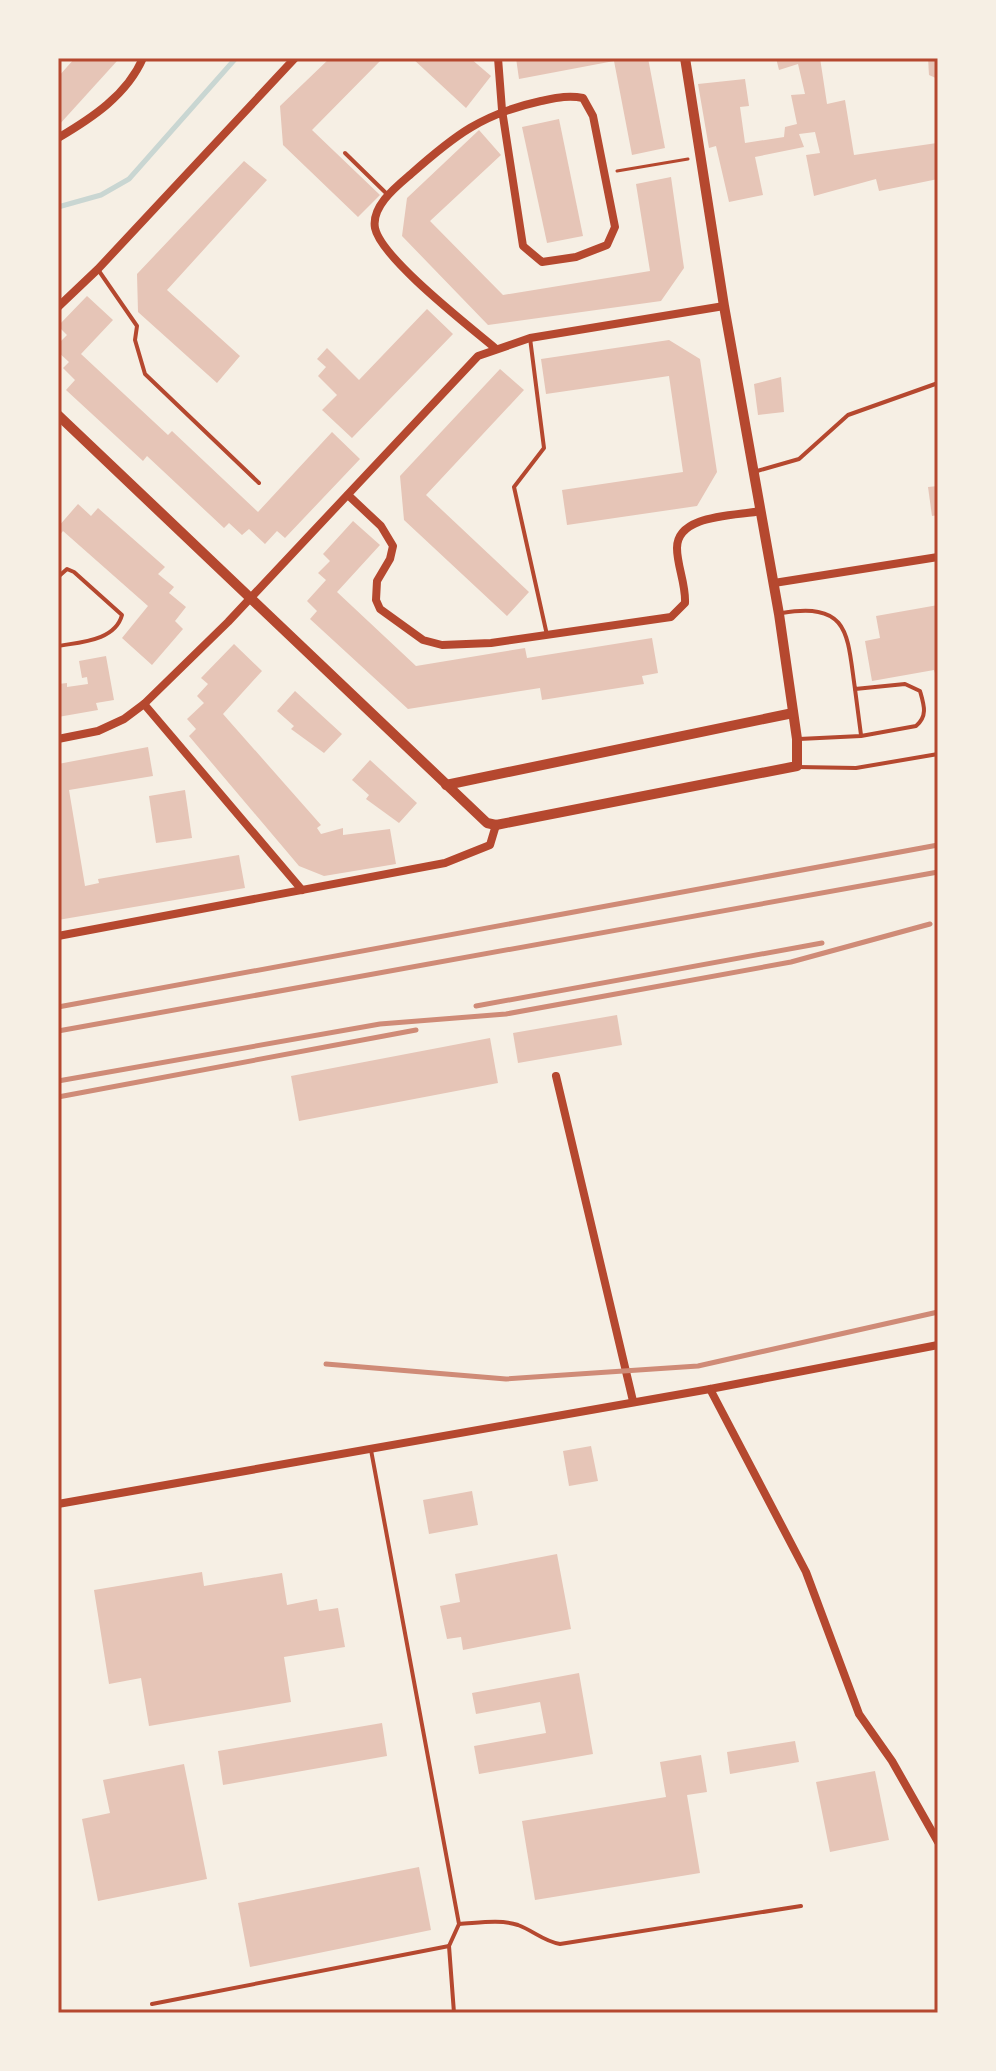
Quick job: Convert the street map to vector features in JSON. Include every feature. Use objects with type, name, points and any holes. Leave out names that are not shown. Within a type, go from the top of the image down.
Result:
[{"type":"street","points":[[58,138],[84,123],[120,94],[137,73],[143,58]]},
{"type":"street","points":[[58,307],[98,269],[295,58]]},
{"type":"street","points":[[495,348],[419,282],[382,242],[375,227],[376,215],[388,195],[442,144],[502,110],[571,95],[583,98],[593,116],[615,227],[607,245],[557,261],[542,262],[531,257],[523,246],[502,110],[498,58]]},
{"type":"street","points":[[58,415],[252,596],[480,819],[496,825],[797,766],[797,739],[779,614],[724,306],[685,58]]},
{"type":"street","points":[[58,739],[98,731],[144,704],[348,495],[461,370],[495,348],[530,338],[724,306]]},
{"type":"street","points":[[348,495],[390,538],[390,559],[377,581],[376,600],[380,609],[423,640],[442,645],[547,635],[671,617],[685,603],[677,547],[681,532],[691,523],[761,511]]},
{"type":"street","points":[[774,583],[938,557]]},
{"type":"street","points":[[144,704],[302,890]]},
{"type":"street","points":[[446,785],[793,713]]},
{"type":"street","points":[[58,936],[460,859],[490,845],[496,825]]},
{"type":"street","points":[[556,1076],[633,1401]]},
{"type":"street","points":[[58,1504],[710,1389],[938,1345]]},
{"type":"street","points":[[710,1389],[806,1572],[859,1714],[892,1761],[938,1842]]},
{"type":"lane","points":[[345,153],[388,195]]},
{"type":"lane","points":[[98,269],[116,290],[137,326],[135,340],[145,374],[259,483]]},
{"type":"lane","points":[[530,338],[544,448],[514,487],[547,635]]},
{"type":"lane","points":[[754,472],[799,459],[848,415],[938,383]]},
{"type":"lane","points":[[58,577],[67,569],[74,572],[122,615],[120,623],[105,636],[58,646]]},
{"type":"lane","points":[[779,614],[822,611],[839,621],[846,632],[861,736]]},
{"type":"lane","points":[[797,739],[861,736],[916,726],[922,721],[925,709],[920,691],[905,684],[855,689]]},
{"type":"lane","points":[[797,766],[856,768],[938,754]]},
{"type":"lane","points":[[371,1448],[459,1924],[449,1946],[454,2013]]},
{"type":"lane","points":[[459,1924],[501,1922],[520,1926],[542,1941],[560,1944],[801,1906]]},
{"type":"lane","points":[[152,2004],[449,1946]]},
{"type":"path","points":[[605,173],[700,157]]},
{"type":"building","points":[[75,58],[116,58],[117,61],[58,126],[58,77]]},
{"type":"building","points":[[330,58],[383,58],[312,130],[380,195],[358,217],[283,145],[280,106]]},
{"type":"building","points":[[412,58],[470,58],[491,76],[466,108]]},
{"type":"building","points":[[516,58],[648,58],[665,148],[632,155],[614,61],[519,79]]},
{"type":"building","points":[[776,58],[820,58],[827,104],[845,100],[854,155],[937,143],[938,179],[879,191],[876,179],[814,196],[806,155],[820,153],[815,132],[799,134],[804,147],[755,157],[763,195],[729,202],[716,146],[709,148],[698,84],[745,79],[749,106],[740,107],[745,143],[784,137],[785,127],[797,124],[791,95],[805,94],[798,64],[779,70]]},
{"type":"building","points":[[928,58],[938,58],[938,79],[929,75]]},
{"type":"building","points":[[559,119],[583,236],[547,243],[522,127]]},
{"type":"building","points":[[479,130],[501,155],[430,221],[503,295],[650,271],[636,184],[671,177],[684,268],[661,301],[488,325],[402,236],[407,198]]},
{"type":"building","points":[[244,161],[267,180],[167,290],[240,356],[217,383],[138,312],[137,274]]},
{"type":"building","points":[[87,296],[113,320],[81,354],[168,435],[172,431],[258,512],[332,432],[360,459],[285,538],[277,531],[265,544],[249,529],[242,535],[229,523],[224,528],[147,456],[143,461],[66,390],[75,380],[63,368],[69,362],[58,352],[58,344],[67,335],[58,326]]},
{"type":"building","points":[[427,309],[453,334],[352,438],[322,410],[337,395],[318,376],[326,367],[317,359],[327,348],[359,380]]},
{"type":"building","points":[[669,340],[700,359],[717,472],[697,506],[567,525],[562,490],[683,472],[669,376],[546,394],[541,359]]},
{"type":"building","points":[[500,369],[524,390],[426,495],[529,592],[507,616],[404,520],[400,476]]},
{"type":"building","points":[[781,377],[784,412],[758,415],[754,384]]},
{"type":"building","points":[[938,486],[938,515],[932,516],[928,487]]},
{"type":"building","points":[[78,504],[91,516],[98,508],[165,567],[158,574],[174,587],[169,593],[186,607],[175,621],[183,629],[152,665],[122,638],[148,606],[63,531],[58,537],[58,527]]},
{"type":"building","points":[[353,521],[380,545],[337,592],[416,666],[525,648],[527,658],[652,638],[658,673],[642,676],[644,684],[542,700],[540,688],[408,709],[310,619],[317,611],[307,601],[326,580],[318,573],[330,561],[323,554]]},
{"type":"building","points":[[938,605],[938,682],[934,670],[872,681],[865,641],[880,638],[876,616]]},
{"type":"building","points":[[234,644],[262,671],[223,714],[321,825],[317,828],[321,834],[343,828],[343,835],[390,829],[396,864],[324,876],[299,866],[189,736],[196,729],[187,719],[204,703],[197,696],[208,684],[201,678]]},
{"type":"building","points":[[106,656],[114,700],[96,703],[98,710],[58,717],[58,684],[67,683],[67,687],[88,684],[87,677],[82,678],[79,661]]},
{"type":"building","points":[[295,691],[342,734],[324,753],[291,729],[294,726],[277,711]]},
{"type":"building","points":[[148,747],[153,776],[69,790],[85,886],[99,883],[98,879],[239,855],[245,888],[58,920],[58,764]]},
{"type":"building","points":[[370,760],[417,803],[399,823],[366,799],[369,795],[352,780]]},
{"type":"building","points":[[185,790],[192,838],[156,843],[149,796]]},
{"type":"building","points":[[617,1015],[622,1045],[518,1063],[513,1033]]},
{"type":"building","points":[[490,1038],[498,1083],[299,1121],[291,1076]]},
{"type":"building","points":[[591,1446],[598,1481],[569,1486],[563,1451]]},
{"type":"building","points":[[472,1491],[478,1525],[429,1534],[423,1500]]},
{"type":"building","points":[[557,1554],[571,1629],[463,1650],[461,1637],[447,1639],[440,1606],[460,1602],[455,1574]]},
{"type":"building","points":[[202,1572],[204,1586],[282,1573],[287,1605],[317,1599],[319,1611],[338,1608],[345,1647],[284,1657],[291,1702],[149,1726],[141,1678],[109,1684],[94,1590]]},
{"type":"building","points":[[579,1673],[593,1754],[479,1774],[474,1746],[546,1733],[540,1702],[476,1714],[472,1693]]},
{"type":"building","points":[[382,1723],[387,1756],[223,1785],[218,1751]]},
{"type":"building","points":[[795,1741],[799,1762],[730,1774],[727,1752]]},
{"type":"building","points":[[701,1755],[707,1792],[687,1795],[700,1873],[535,1900],[522,1821],[666,1797],[660,1762]]},
{"type":"building","points":[[184,1764],[207,1879],[98,1901],[82,1819],[110,1813],[103,1780]]},
{"type":"building","points":[[875,1771],[889,1840],[830,1852],[816,1782]]},
{"type":"building","points":[[419,1867],[431,1930],[250,1967],[238,1903]]},
{"type":"waterway","points":[[58,207],[101,195],[129,179],[236,58]]},
{"type":"railway","points":[[58,1007],[938,845]]},
{"type":"railway","points":[[58,1031],[938,872]]},
{"type":"railway","points":[[58,1081],[380,1024],[506,1014],[791,962],[930,924]]},
{"type":"railway","points":[[476,1006],[822,943]]},
{"type":"railway","points":[[58,1097],[416,1030]]},
{"type":"railway","points":[[326,1364],[506,1379],[698,1366],[938,1312]]}]
